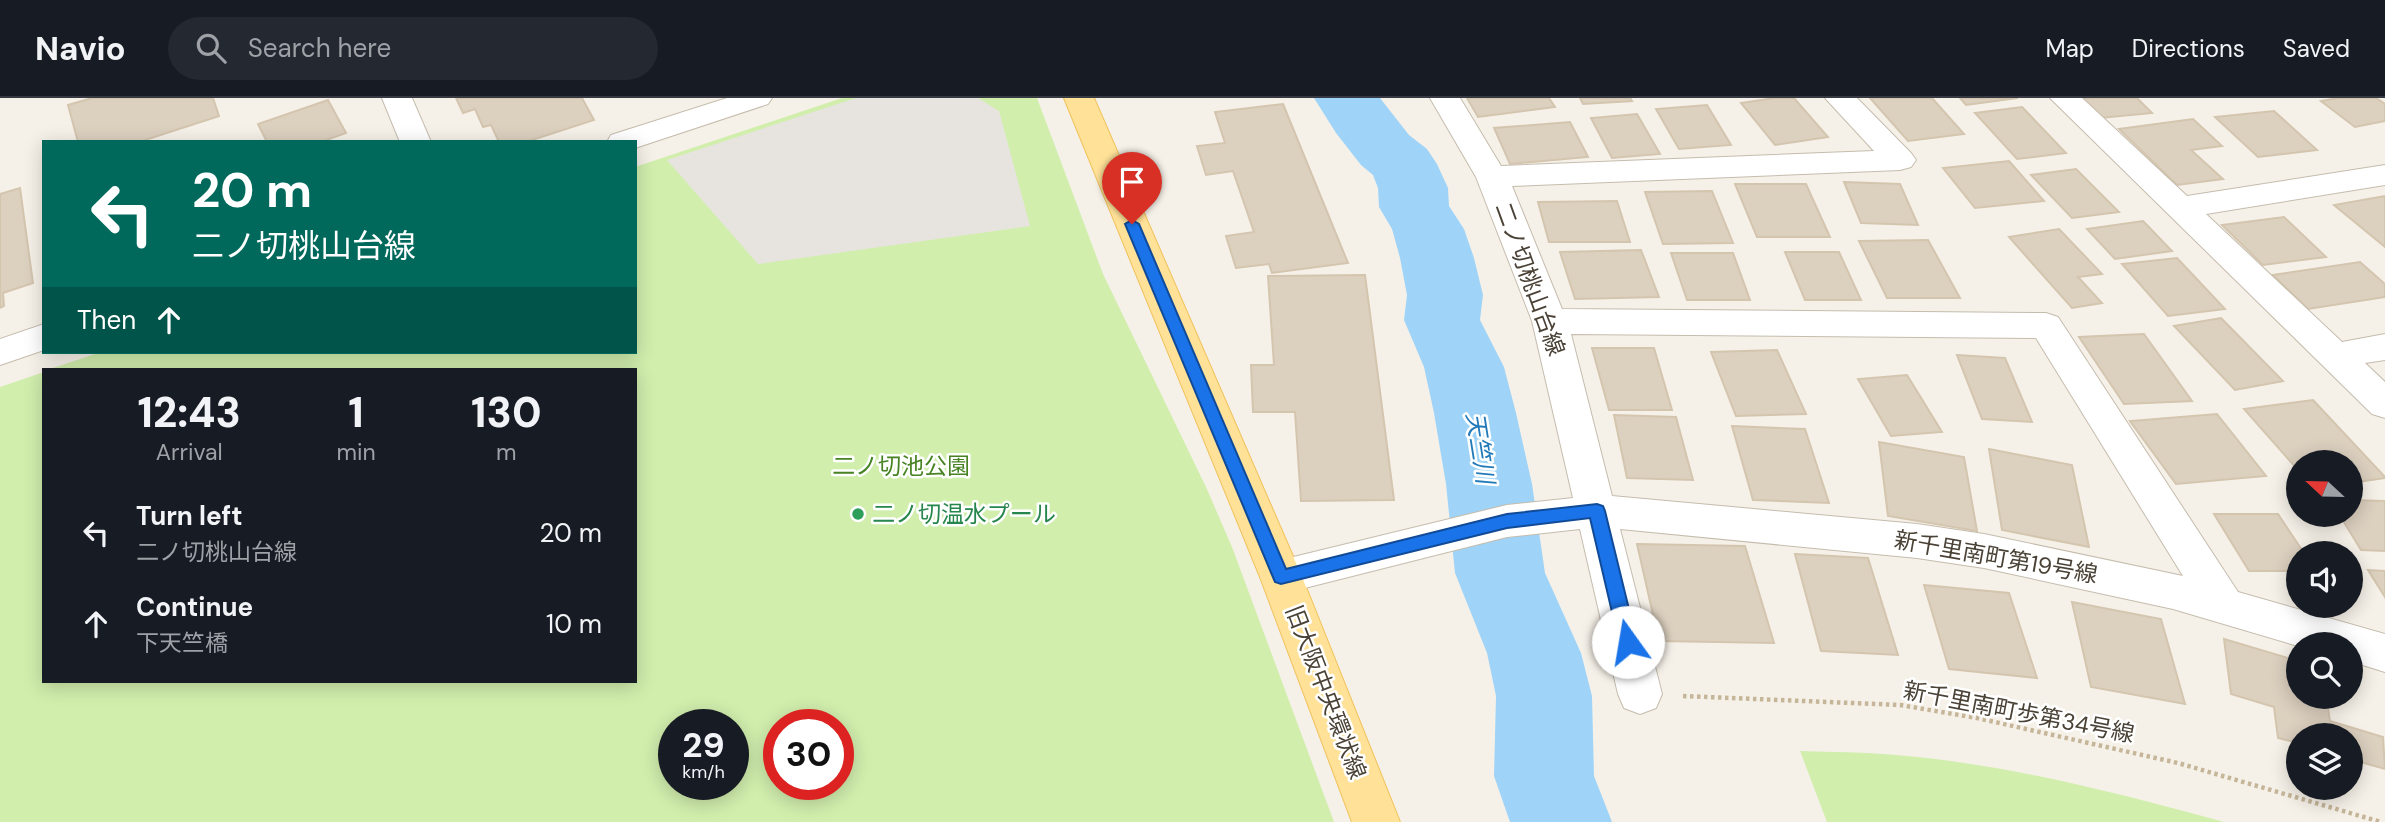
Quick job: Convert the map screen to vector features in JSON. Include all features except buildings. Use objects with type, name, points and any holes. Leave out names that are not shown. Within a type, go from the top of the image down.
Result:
[{"type":"main road","name":"旧大阪中央環状線","points":[[1079,98],[1281,577],[1376,822]]},
{"type":"street","points":[[397,98],[415,140]]},
{"type":"street","points":[[628,140],[757,98]]},
{"type":"street","name":"二ノ切桃山台線","points":[[1445,98],[1492,177],[1550,321],[1640,694]]},
{"type":"street","points":[[1492,177],[1899,160],[1840,98]]},
{"type":"street","points":[[2065,98],[2385,404]]},
{"type":"street","points":[[2180,208],[2385,175]]},
{"type":"street","points":[[1550,321],[2046,326],[2223,604]]},
{"type":"street","points":[[0,352],[42,338]]},
{"type":"street","points":[[2334,356],[2385,347]]},
{"type":"street","points":[[1281,577],[1507,521],[1597,511]]},
{"type":"street","name":"新千里南町第19号線","points":[[1597,511],[1917,541],[1997,554],[2223,604],[2385,653]]},
{"type":"path","name":"新千里南町歩第34号線","points":[[1640,694],[1900,705],[1976,718],[2178,763],[2381,822]]},
{"type":"green space","name":"二ノ切池公園","points":[[842,98],[1037,98],[1103,274],[1206,487],[1232,547],[1334,822],[0,822],[0,387],[42,373],[42,683],[637,683],[637,368],[53,368],[95,354],[637,354],[637,166]]},
{"type":"green space","points":[[1800,751],[1884,754],[1979,765],[2103,790],[2224,822],[1827,822]]},
{"type":"shaded area","points":[[856,98],[978,98],[999,111],[1030,226],[758,264],[667,160]]},
{"type":"waterway","name":"天竺川","points":[[1347,98],[1359,119],[1385,150],[1403,164],[1413,188],[1414,207],[1428,229],[1437,258],[1445,295],[1442,320],[1464,367],[1475,413],[1489,484],[1500,573],[1534,653],[1544,696],[1544,776],[1561,822]]},
{"type":"place","name":"二ノ切温水プール","points":[[858,514]]},
{"type":"route","points":[[1132,224],[1281,577],[1507,521],[1597,511],[1628,642]]}]
